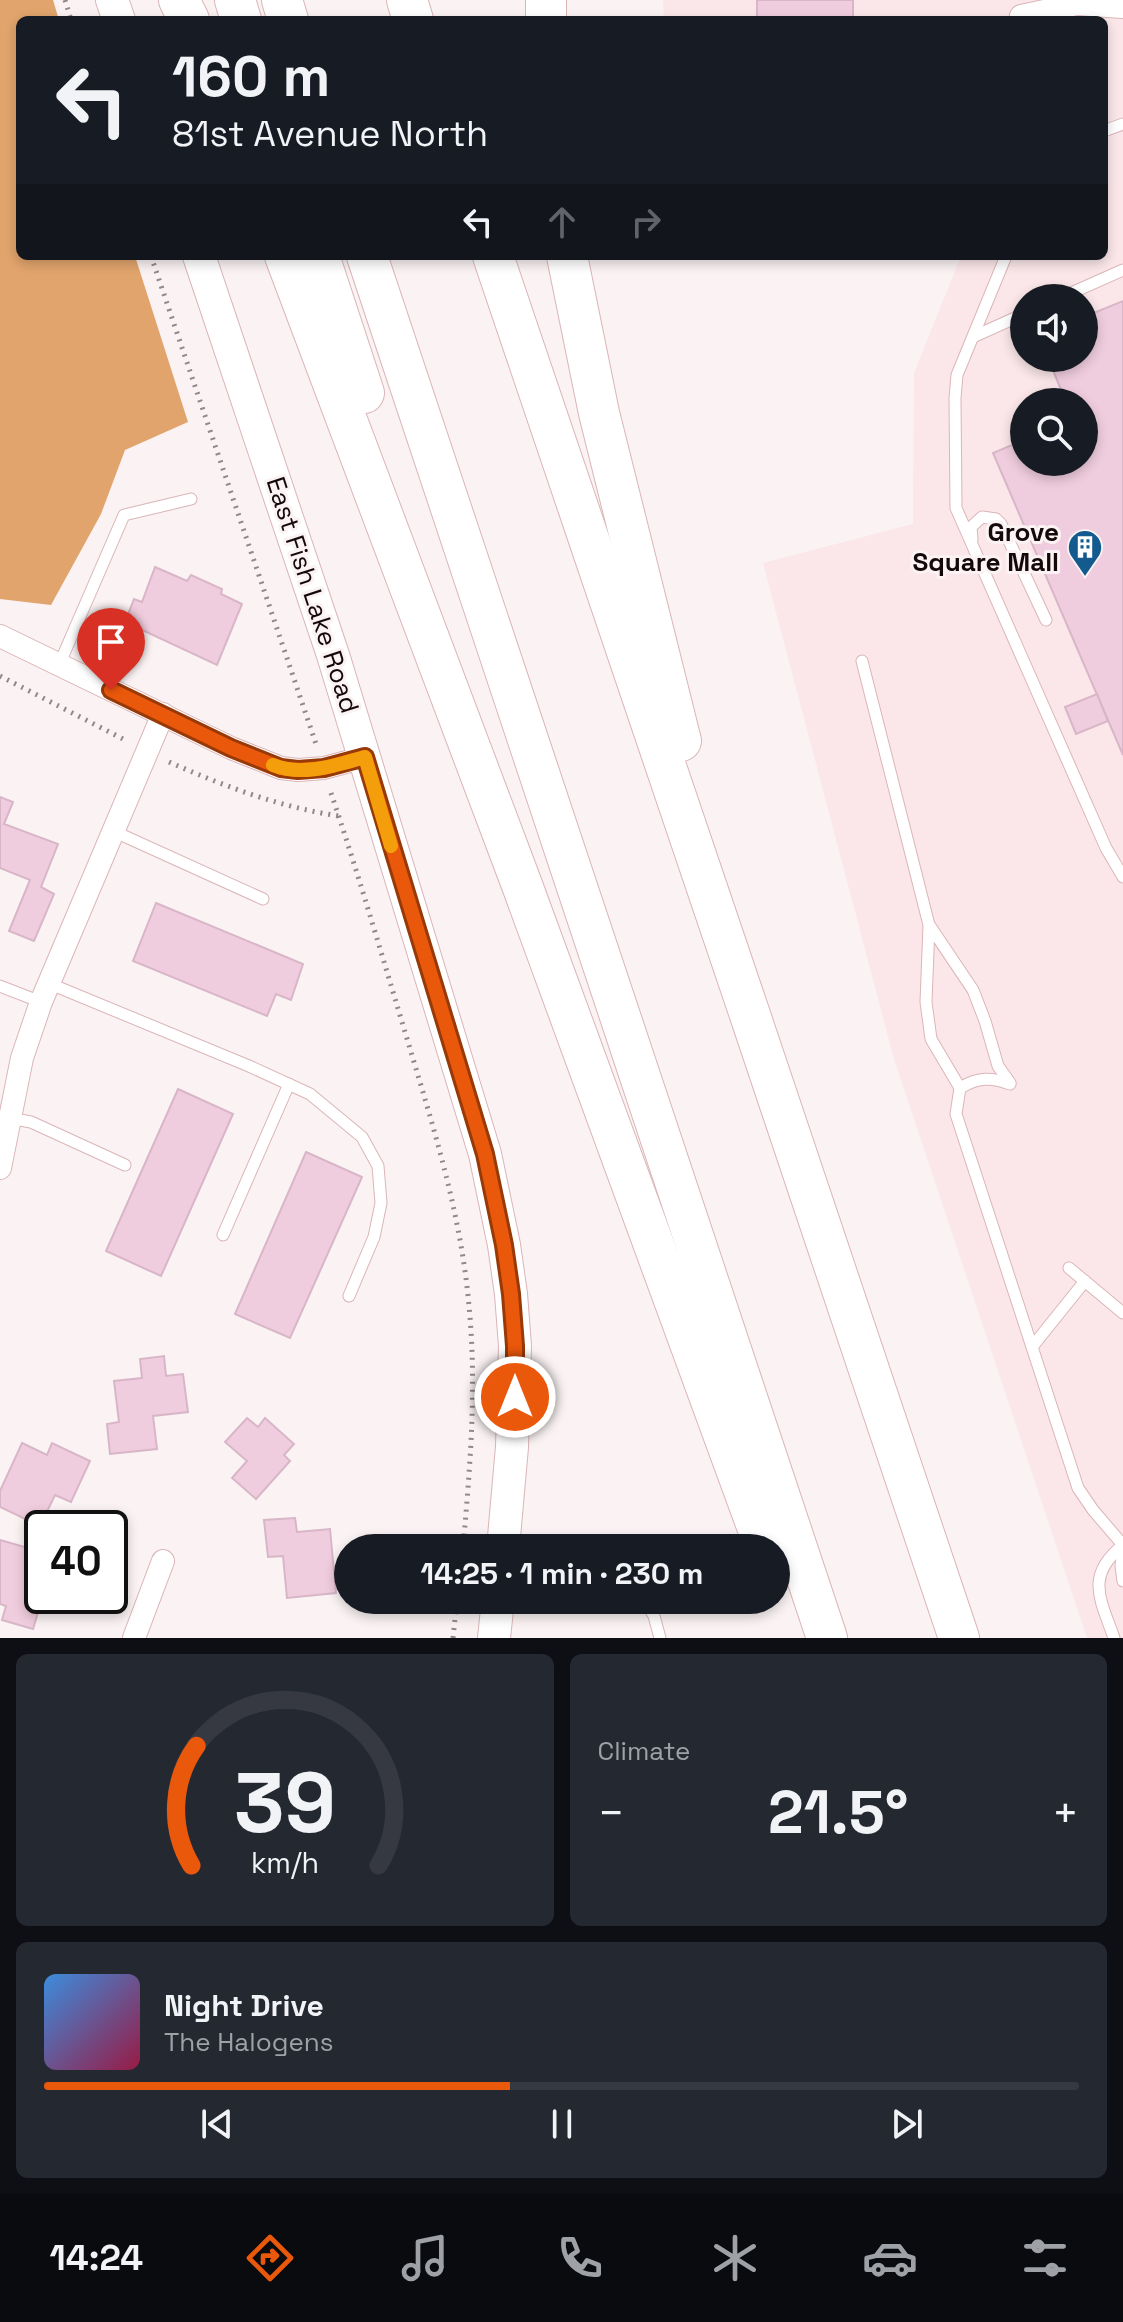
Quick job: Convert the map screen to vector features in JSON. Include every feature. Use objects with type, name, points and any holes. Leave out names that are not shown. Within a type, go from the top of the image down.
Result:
[{"type":"highway","points":[[287,260],[760,1534]]},
{"type":"highway","points":[[320,260],[425,575],[437,659]]},
{"type":"highway","points":[[368,260],[827,1638]]},
{"type":"highway","points":[[494,260],[959,1638]]},
{"type":"highway","points":[[568,260],[599,413],[748,1009]]},
{"type":"highway","points":[[790,1610],[801,1638]]},
{"type":"street","points":[[1020,8],[1078,2],[1123,7]]},
{"type":"street","name":"East Fish Lake Road","points":[[200,260],[299,550],[365,757],[485,1154],[504,1245],[513,1320],[515,1397],[504,1534]]},
{"type":"street","points":[[0,636],[231,748],[281,768],[324,768],[365,757]]},
{"type":"street","points":[[0,1168],[22,1058],[45,993],[163,714]]},
{"type":"street","points":[[134,1638],[163,1561]]},
{"type":"street","points":[[494,1638],[497,1614]]},
{"type":"lane","points":[[1004,260],[957,375],[956,508],[1106,848],[1123,877]]},
{"type":"lane","points":[[1092,284],[1123,270]]},
{"type":"lane","points":[[975,336],[1010,320]]},
{"type":"lane","points":[[59,665],[124,515],[191,499]]},
{"type":"lane","points":[[974,551],[971,527],[982,517],[996,519],[1006,531],[1046,620]]},
{"type":"lane","points":[[862,661],[929,925],[926,1002],[931,1039],[960,1088],[956,1114],[1078,1488],[1123,1545],[1123,1581]]},
{"type":"lane","points":[[112,830],[263,899]]},
{"type":"lane","points":[[929,925],[973,990],[998,1066],[1010,1084],[1000,1080],[974,1079],[960,1088]]},
{"type":"lane","points":[[0,986],[45,993],[289,1084],[310,1094],[362,1137],[378,1166],[381,1203],[374,1237],[349,1296]]},
{"type":"lane","points":[[223,1235],[289,1084]]},
{"type":"lane","points":[[8,1118],[31,1122],[125,1165]]},
{"type":"lane","points":[[1069,1268],[1123,1313]]},
{"type":"lane","points":[[1032,1347],[1085,1281]]},
{"type":"lane","points":[[1114,1638],[1100,1596],[1099,1573],[1108,1557],[1123,1545]]},
{"type":"lane","points":[[653,1614],[660,1638]]},
{"type":"path","points":[[152,260],[316,744]]},
{"type":"path","points":[[0,676],[131,743]]},
{"type":"path","points":[[160,758],[235,790],[339,816]]},
{"type":"path","points":[[331,793],[428,1105],[450,1190],[463,1260],[469,1307],[472,1404],[471,1464],[464,1534]]},
{"type":"path","points":[[453,1638],[456,1614]]},
{"type":"shaded area","points":[[0,0],[53,0],[58,16],[16,16],[16,260],[136,260],[188,422],[125,450],[101,514],[51,605],[0,599]]},
{"type":"shaded area","points":[[663,0],[1123,0],[1123,1638],[1087,1638],[894,1059],[763,563],[913,524],[914,373],[959,260],[1108,260],[1108,16],[664,16]]},
{"type":"building","points":[[757,0],[853,0],[853,16],[757,16]]},
{"type":"building","name":"Grove Square Mall","points":[[1123,301],[1123,755],[993,453],[1010,446],[1010,476],[1098,476],[1098,388],[1060,388],[1054,372],[1098,372],[1098,311]]},
{"type":"building","points":[[155,567],[187,581],[191,575],[222,589],[221,594],[242,604],[217,665],[125,622],[134,599],[142,602]]},
{"type":"building","points":[[1097,694],[1108,721],[1076,734],[1065,707]]},
{"type":"building","points":[[0,797],[13,802],[4,824],[58,844],[41,887],[54,894],[34,941],[9,931],[30,880],[0,868]]},
{"type":"building","points":[[156,903],[303,964],[291,1000],[276,994],[267,1016],[133,961]]},
{"type":"building","points":[[178,1089],[233,1114],[161,1276],[106,1251]]},
{"type":"building","points":[[306,1152],[362,1177],[290,1338],[235,1314]]},
{"type":"building","points":[[164,1356],[166,1376],[183,1374],[188,1412],[153,1416],[157,1449],[110,1454],[107,1424],[119,1422],[114,1381],[142,1378],[140,1359]]},
{"type":"building","points":[[247,1418],[258,1427],[265,1418],[294,1444],[284,1455],[290,1461],[256,1499],[232,1478],[247,1461],[225,1442]]},
{"type":"building","points":[[22,1443],[47,1455],[52,1443],[90,1461],[71,1502],[55,1495],[48,1510],[24,1510],[24,1518],[0,1507],[0,1491]]},
{"type":"building","points":[[295,1518],[297,1532],[330,1529],[334,1593],[287,1598],[283,1556],[268,1557],[264,1520]]},
{"type":"building","points":[[0,1540],[24,1547],[24,1614],[38,1614],[33,1629],[2,1620],[6,1606],[0,1604]]},
{"type":"slow traffic","points":[[273,765],[298,770],[324,768],[365,757],[391,846]]},
{"type":"place","name":"Grove Square Mall","points":[[1085,578]]},
{"type":"route","points":[[111,690],[231,748],[281,768],[324,768],[365,757],[485,1154],[511,1294],[515,1397]]}]
